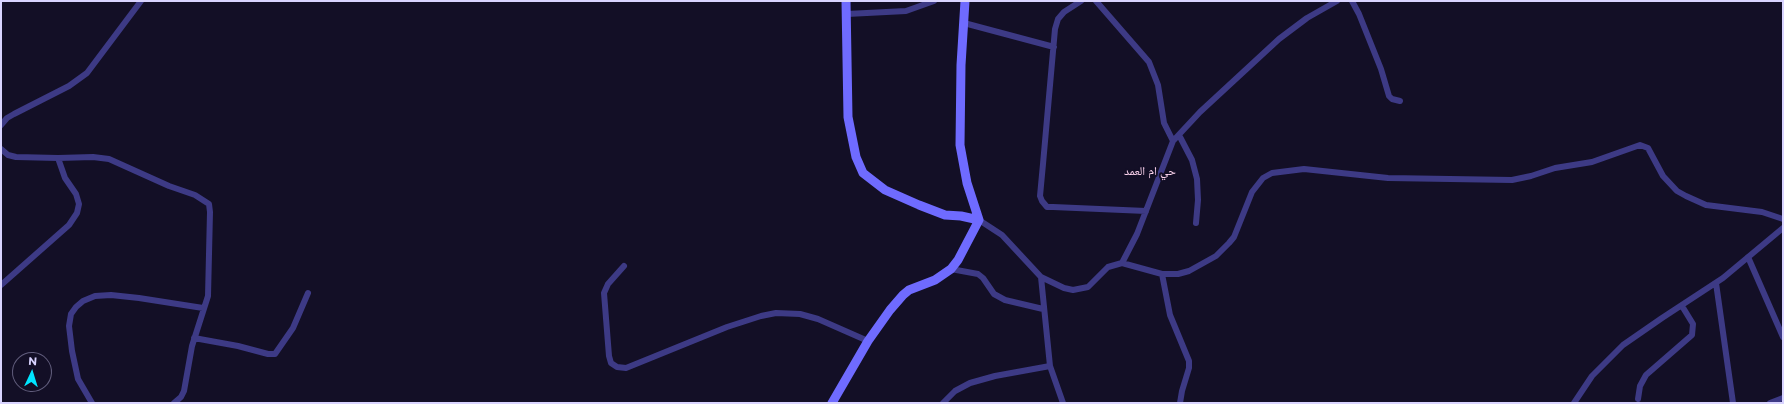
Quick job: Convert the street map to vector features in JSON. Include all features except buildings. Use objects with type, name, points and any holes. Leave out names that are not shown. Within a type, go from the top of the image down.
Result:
[{"type":"street","points":[[1,126],[7,118],[69,86],[87,73],[141,1]]},
{"type":"street","points":[[846,1],[848,117],[856,157],[863,173],[885,190],[931,210],[945,215],[968,217],[979,220],[1002,235],[1041,277],[1064,288],[1080,289],[1094,283],[1108,267],[1122,263],[1162,274],[1178,274],[1189,271],[1224,250],[1234,236],[1246,203],[1256,184],[1272,173],[1304,168],[1388,178],[1512,180],[1531,176],[1555,168],[1592,162],[1640,145],[1648,148],[1670,184],[1677,191],[1696,201],[1706,205],[1767,213],[1783,219]]},
{"type":"street","points":[[847,14],[906,11],[934,1]]},
{"type":"street","points":[[832,403],[868,341],[902,295],[909,290],[942,276],[951,269],[958,260],[979,220],[967,183],[960,145],[961,65],[965,1]]},
{"type":"street","points":[[1081,1],[1064,12],[1058,19],[1055,29],[1040,196],[1042,202],[1047,207],[1146,211]]},
{"type":"street","points":[[1096,1],[1149,62],[1158,85],[1164,123],[1173,141]]},
{"type":"street","points":[[1122,263],[1132,245],[1173,141],[1200,112],[1279,39],[1307,18],[1338,1]]},
{"type":"street","points":[[1352,1],[1359,14],[1381,69],[1389,96],[1392,99],[1400,101]]},
{"type":"street","points":[[964,23],[1054,47]]},
{"type":"street","points":[[1179,136],[1192,160],[1197,179],[1198,200],[1196,223]]},
{"type":"street","points":[[1,149],[8,155],[16,157],[93,157],[109,159],[169,186],[195,195],[209,204],[208,296],[194,338],[184,391],[182,397],[174,403]]},
{"type":"street","points":[[1,285],[70,225],[77,213],[79,204],[78,199],[68,183],[58,158]]},
{"type":"street","points":[[1574,403],[1592,376],[1623,345],[1716,283],[1783,228]]},
{"type":"street","points":[[1748,257],[1783,337]]},
{"type":"street","points":[[624,266],[608,284],[604,293],[609,356],[611,363],[617,368],[626,368],[726,327],[776,313],[800,314],[818,319],[868,341]]},
{"type":"street","points":[[951,269],[978,274],[983,278],[994,294],[1006,300],[1043,309]]},
{"type":"street","points":[[1162,274],[1170,315],[1189,361],[1189,368],[1180,403]]},
{"type":"street","points":[[1041,277],[1043,309],[1050,366],[1063,403]]},
{"type":"street","points":[[1716,283],[1733,403]]},
{"type":"street","points":[[194,338],[238,346],[268,354],[275,354],[293,328],[308,293]]},
{"type":"street","points":[[92,403],[78,379],[72,351],[69,326],[71,314],[83,301],[95,296],[111,295],[203,308]]},
{"type":"street","points":[[1638,399],[1640,386],[1646,375],[1692,335],[1693,324],[1682,306]]},
{"type":"street","points":[[943,403],[955,391],[970,383],[996,376],[1050,366]]},
{"type":"street","points":[[1770,403],[1783,398]]},
{"type":"district","name":"حي ام العمد","points":[[1150,171]]}]
